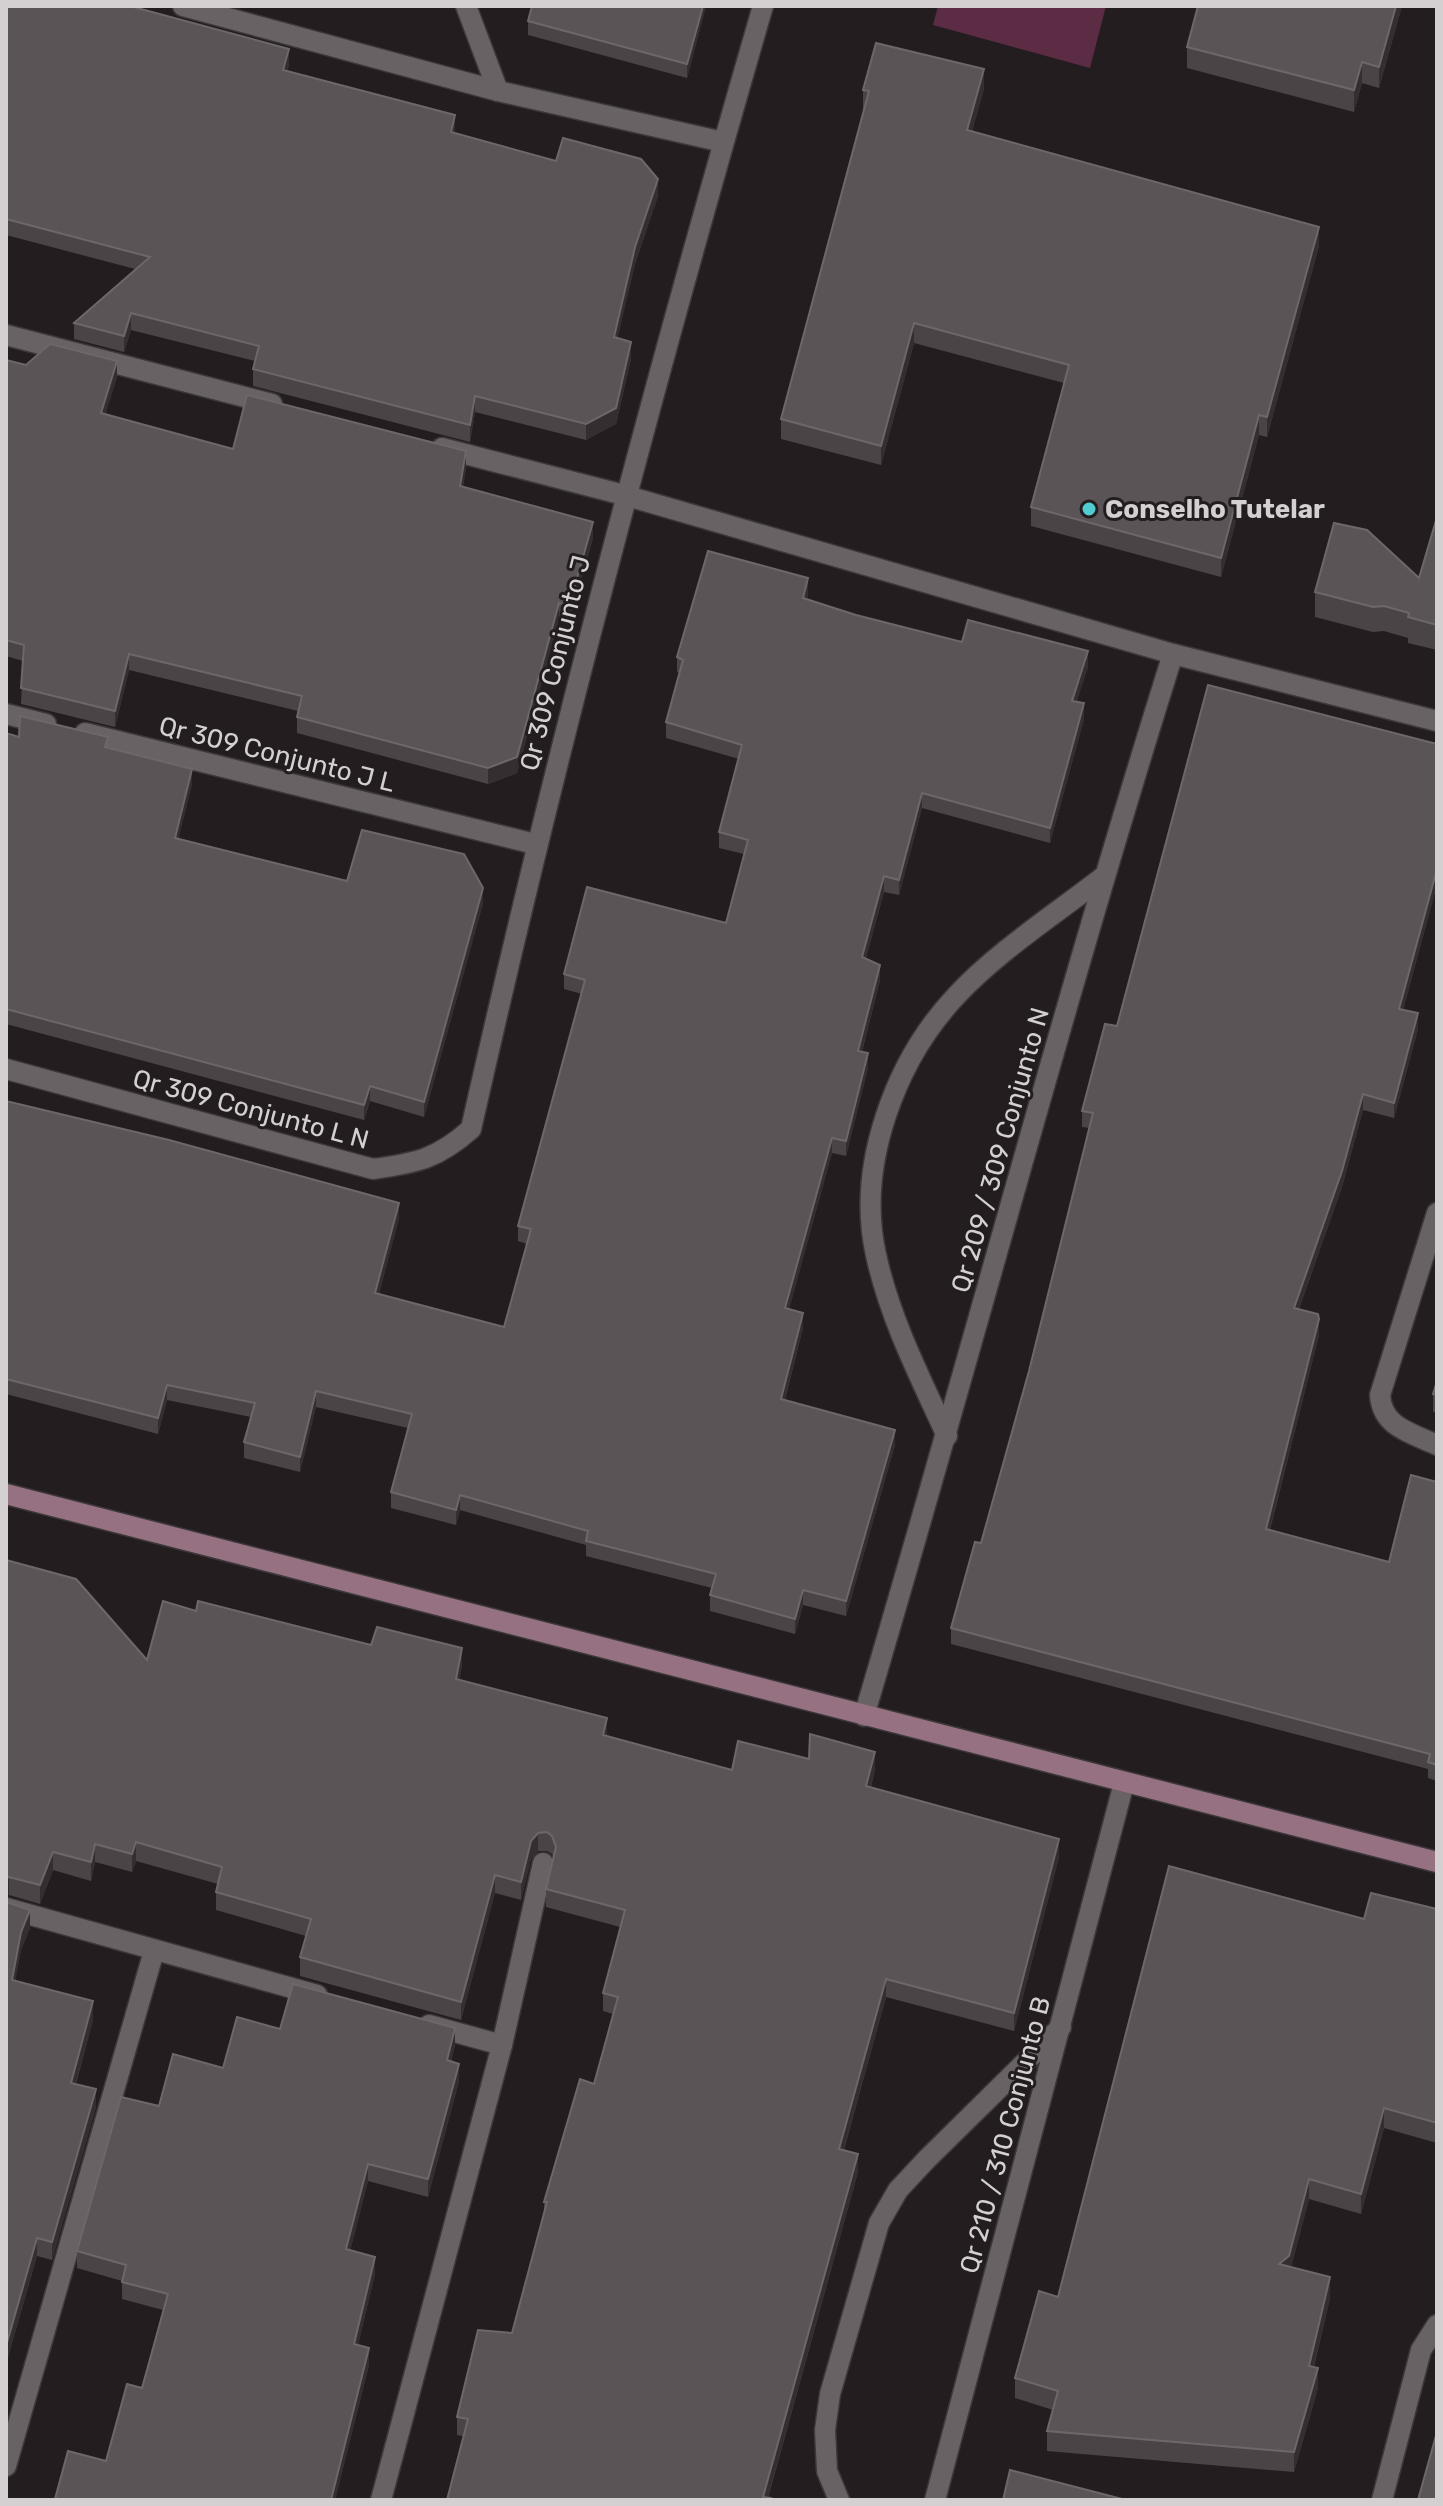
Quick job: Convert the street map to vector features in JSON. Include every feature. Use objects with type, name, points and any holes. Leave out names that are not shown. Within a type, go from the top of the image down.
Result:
[{"type":"street","points":[[183,6],[498,91],[723,142]]},
{"type":"street","points":[[466,6],[498,91]]},
{"type":"street","name":"Qr 309 Conjunto J","points":[[535,844],[624,495],[763,6]]},
{"type":"street","points":[[6,335],[300,411]]},
{"type":"street","points":[[423,443],[624,495],[1173,654],[1437,721]]},
{"type":"street","name":"Qr 209 / 309 Conjunto N","points":[[864,1716],[947,1436],[1103,877],[1173,654]]},
{"type":"street","name":"Qr 309 Conjunto J L","points":[[6,714],[535,844]]},
{"type":"street","name":"Qr 309 Conjunto L N","points":[[6,1069],[373,1169],[415,1163],[445,1153],[471,1129],[535,844]]},
{"type":"street","points":[[947,1436],[897,1329],[875,1252],[872,1188],[876,1151],[896,1092],[917,1048],[956,996],[1103,877]]},
{"type":"street","points":[[1437,1213],[1380,1395],[1380,1406],[1390,1423],[1437,1445]]},
{"type":"street","points":[[6,1494],[1437,1862]]},
{"type":"street","name":"Qr 210 / 310 Conjunto B","points":[[935,2500],[1124,1783]]},
{"type":"street","points":[[381,2500],[502,2045],[543,1863]]},
{"type":"street","points":[[6,1908],[336,2000]]},
{"type":"street","points":[[6,2466],[154,1951]]},
{"type":"street","points":[[411,2020],[502,2045]]},
{"type":"street","points":[[839,2500],[827,2471],[825,2430],[830,2394],[879,2223],[898,2190],[1061,2027]]},
{"type":"street","points":[[1382,2500],[1421,2350],[1437,2325]]},
{"type":"shaded area","points":[[938,6],[1106,6],[1090,68],[933,25]]},
{"type":"building","points":[[6,6],[130,6],[289,49],[283,70],[455,115],[451,132],[556,161],[563,138],[641,159],[658,179],[635,247],[614,337],[631,342],[616,408],[586,424],[475,396],[470,425],[253,369],[259,346],[131,313],[124,336],[74,323],[150,257],[6,219]]},
{"type":"building","points":[[532,6],[703,6],[687,64],[528,21]]},
{"type":"building","points":[[1198,6],[1396,6],[1379,67],[1362,62],[1354,90],[1187,47]]},
{"type":"building","points":[[876,43],[984,69],[967,130],[1319,227],[1267,417],[1259,415],[1221,558],[1031,507],[1069,365],[914,323],[881,446],[781,419],[869,91],[863,90]]},
{"type":"building","points":[[50,344],[117,361],[101,413],[233,449],[247,395],[466,451],[460,486],[593,522],[569,606],[559,603],[517,757],[488,768],[297,717],[302,696],[129,654],[115,711],[21,688],[24,645],[6,640],[6,360],[26,365]]},
{"type":"building","points":[[1437,517],[1437,625],[1384,606],[1373,607],[1315,592],[1334,523],[1367,530],[1419,578]]},
{"type":"building","points":[[708,551],[808,578],[803,598],[856,615],[962,642],[968,620],[1088,651],[1072,701],[1084,703],[1050,828],[922,793],[899,880],[884,876],[862,957],[880,965],[858,1051],[868,1053],[846,1141],[832,1138],[785,1308],[803,1313],[781,1399],[895,1430],[846,1601],[803,1590],[795,1619],[710,1595],[716,1574],[586,1541],[588,1531],[460,1495],[456,1510],[391,1492],[412,1414],[316,1391],[300,1457],[244,1442],[255,1403],[167,1385],[158,1418],[6,1379],[6,1101],[169,1140],[399,1203],[375,1293],[504,1327],[531,1229],[518,1226],[585,980],[564,974],[587,887],[726,923],[748,840],[719,832],[742,745],[666,722],[683,660],[677,657]]},
{"type":"building","points":[[1208,685],[1437,744],[1437,869],[1399,1009],[1418,1013],[1394,1103],[1363,1094],[1342,1171],[1294,1308],[1318,1314],[1319,1319],[1266,1529],[1389,1562],[1411,1475],[1437,1482],[1437,1765],[1428,1762],[1430,1754],[951,1628],[975,1542],[981,1543],[1029,1371],[1093,1113],[1082,1111],[1105,1024],[1117,1026]]},
{"type":"building","points":[[20,716],[108,737],[105,747],[192,769],[175,838],[347,881],[362,830],[464,854],[483,888],[424,1102],[370,1086],[364,1105],[6,1009],[6,733],[19,737]]},
{"type":"building","points":[[6,1560],[76,1579],[147,1660],[163,1601],[196,1611],[198,1601],[371,1645],[377,1627],[462,1648],[456,1679],[607,1718],[603,1735],[732,1770],[738,1741],[809,1759],[810,1734],[875,1752],[866,1786],[1059,1839],[1014,2013],[886,1979],[839,2149],[858,2154],[763,2497],[770,2500],[447,2500],[468,2419],[457,2417],[478,2330],[512,2333],[547,2202],[544,2202],[580,2079],[594,2084],[618,1997],[603,1993],[625,1910],[546,1889],[556,1847],[547,1832],[538,1833],[531,1841],[521,1882],[495,1875],[461,2002],[300,1957],[311,1919],[216,1892],[222,1867],[136,1842],[132,1854],[95,1844],[91,1862],[53,1852],[40,1885],[6,1878]]},
{"type":"building","points":[[1169,1866],[1364,1919],[1371,1893],[1437,1909],[1437,2123],[1384,2108],[1361,2194],[1309,2179],[1289,2256],[1279,2264],[1330,2277],[1309,2366],[1318,2368],[1294,2452],[1047,2431],[1058,2391],[1015,2378],[1039,2291],[1058,2297]]},
{"type":"building","points":[[6,1902],[30,1910],[21,1932],[12,1980],[93,2001],[71,2083],[96,2089],[52,2242],[37,2238],[6,2346]]},
{"type":"building","points":[[293,1984],[455,2028],[447,2060],[459,2064],[428,2179],[368,2164],[346,2249],[375,2257],[354,2344],[369,2348],[331,2500],[55,2499],[68,2451],[106,2461],[127,2384],[142,2388],[168,2294],[122,2282],[126,2265],[77,2251],[121,2097],[159,2106],[173,2054],[223,2068],[237,2017],[280,2029]]},
{"type":"building","points":[[1437,2432],[1437,2500],[1418,2500]]},
{"type":"building","points":[[1010,2470],[1126,2500],[1003,2500]]},
{"type":"place","name":"Conselho Tutelar","points":[[1089,509]]}]
